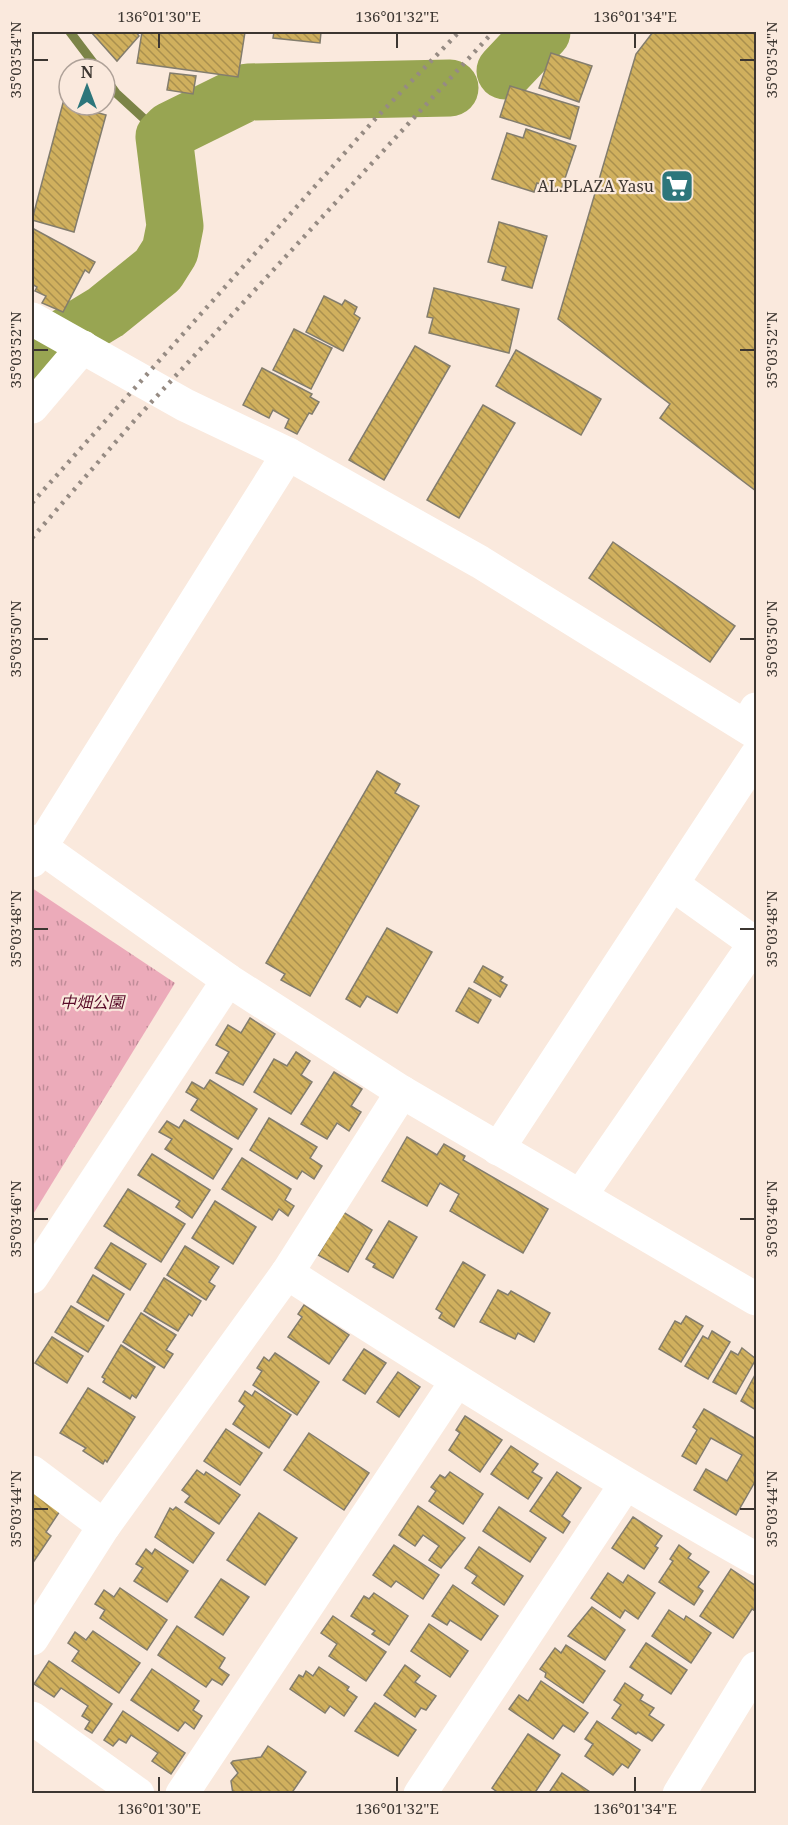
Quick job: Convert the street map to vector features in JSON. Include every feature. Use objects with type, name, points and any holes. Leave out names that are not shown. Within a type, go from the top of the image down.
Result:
[{"type":"street","points":[[32,320],[185,405],[288,454],[480,562],[754,731],[672,884],[498,1149]]},
{"type":"street","points":[[32,407],[83,347]]},
{"type":"street","points":[[288,454],[35,849],[228,980],[402,1092],[755,1294]]},
{"type":"street","points":[[581,1195],[756,944],[672,884]]},
{"type":"street","points":[[32,1277],[228,980]]},
{"type":"street","points":[[32,1639],[104,1526],[287,1273],[402,1092]]},
{"type":"street","points":[[287,1273],[456,1382],[625,1485],[756,1559]]},
{"type":"street","points":[[182,1794],[456,1382]]},
{"type":"street","points":[[32,1472],[104,1526]]},
{"type":"street","points":[[420,1794],[625,1485]]},
{"type":"street","points":[[679,1794],[756,1668]]},
{"type":"street","points":[[32,1718],[138,1794]]},
{"type":"green space","name":"中畑公園","points":[[32,888],[175,983],[32,1216]]},
{"type":"building","points":[[91,32],[136,32],[139,36],[117,61],[117,57],[113,57]]},
{"type":"building","points":[[142,32],[245,32],[238,77],[137,63]]},
{"type":"building","points":[[274,32],[321,32],[320,43],[273,38]]},
{"type":"building","name":"AL.PLAZA Yasu","points":[[653,32],[756,32],[756,491],[660,418],[670,404],[558,319],[636,54]]},
{"type":"building","points":[[551,53],[592,66],[579,102],[539,88]]},
{"type":"building","points":[[170,73],[196,76],[193,94],[167,90]]},
{"type":"building","points":[[510,86],[579,107],[570,139],[500,117]]},
{"type":"building","points":[[59,117],[105,117],[74,232],[32,220]]},
{"type":"building","points":[[526,129],[576,146],[561,190],[537,183],[534,192],[492,179],[507,133],[523,138]]},
{"type":"building","points":[[499,222],[547,236],[532,288],[502,280],[506,267],[488,262]]},
{"type":"building","points":[[32,228],[95,262],[89,273],[85,270],[63,312],[42,303],[46,296],[35,291],[37,287],[32,284]]},
{"type":"building","points":[[434,288],[519,309],[509,353],[429,333],[433,318],[427,317]]},
{"type":"building","points":[[324,296],[342,305],[345,300],[357,307],[354,314],[360,318],[343,351],[306,332]]},
{"type":"building","points":[[294,329],[332,348],[311,389],[273,370]]},
{"type":"building","points":[[415,346],[450,366],[384,480],[349,460]]},
{"type":"building","points":[[516,350],[601,399],[581,435],[496,386]]},
{"type":"building","points":[[262,368],[312,394],[310,397],[319,402],[312,414],[309,413],[297,434],[285,428],[289,419],[273,410],[269,418],[243,405]]},
{"type":"building","points":[[483,405],[515,423],[459,518],[427,500]]},
{"type":"building","points":[[613,542],[735,626],[710,662],[589,578]]},
{"type":"building","points":[[377,771],[400,784],[395,793],[419,806],[310,996],[281,980],[285,974],[266,963]]},
{"type":"building","points":[[387,928],[432,952],[397,1013],[367,996],[360,1007],[346,999]]},
{"type":"building","points":[[483,966],[503,977],[500,981],[507,985],[500,997],[474,982]]},
{"type":"building","points":[[469,988],[491,1000],[478,1023],[456,1011]]},
{"type":"building","points":[[250,1018],[275,1034],[243,1085],[216,1073],[229,1052],[216,1045],[228,1025],[241,1033]]},
{"type":"building","points":[[296,1052],[310,1061],[301,1075],[312,1082],[291,1114],[254,1092],[274,1059],[287,1066]]},
{"type":"building","points":[[334,1072],[362,1089],[351,1106],[361,1112],[349,1131],[337,1123],[327,1139],[301,1124]]},
{"type":"building","points":[[210,1080],[257,1109],[238,1139],[191,1110],[198,1099],[186,1092],[192,1082],[204,1089]]},
{"type":"building","points":[[269,1118],[317,1147],[310,1158],[322,1166],[314,1179],[302,1171],[297,1179],[250,1150]]},
{"type":"building","points":[[184,1120],[232,1149],[213,1179],[165,1149],[172,1139],[159,1132],[167,1121],[179,1128]]},
{"type":"building","points":[[407,1137],[437,1155],[444,1144],[465,1156],[463,1160],[548,1209],[523,1253],[450,1211],[459,1194],[440,1183],[427,1206],[382,1181]]},
{"type":"building","points":[[152,1154],[210,1190],[192,1218],[176,1207],[180,1201],[138,1175]]},
{"type":"building","points":[[242,1158],[291,1189],[285,1200],[294,1206],[288,1216],[279,1209],[272,1220],[222,1189]]},
{"type":"building","points":[[128,1189],[185,1224],[161,1262],[104,1226]]},
{"type":"building","points":[[215,1201],[256,1227],[233,1264],[192,1238]]},
{"type":"building","points":[[343,1212],[372,1230],[348,1272],[318,1255]]},
{"type":"building","points":[[389,1221],[417,1237],[393,1278],[373,1267],[375,1264],[366,1259]]},
{"type":"building","points":[[111,1243],[146,1264],[130,1290],[95,1268]]},
{"type":"building","points":[[185,1246],[219,1267],[209,1282],[215,1286],[206,1300],[167,1275]]},
{"type":"building","points":[[463,1262],[485,1275],[454,1327],[439,1318],[442,1313],[436,1309]]},
{"type":"building","points":[[93,1275],[124,1294],[108,1321],[77,1302]]},
{"type":"building","points":[[164,1278],[201,1301],[192,1316],[189,1314],[178,1331],[144,1311]]},
{"type":"building","points":[[498,1290],[508,1295],[511,1291],[550,1313],[534,1342],[518,1333],[515,1339],[480,1322]]},
{"type":"building","points":[[304,1305],[349,1335],[329,1364],[288,1337],[302,1317],[298,1314]]},
{"type":"building","points":[[71,1306],[104,1326],[88,1352],[55,1332]]},
{"type":"building","points":[[141,1313],[176,1335],[166,1350],[173,1354],[164,1368],[123,1342]]},
{"type":"building","points":[[686,1316],[703,1326],[681,1362],[659,1349],[675,1321],[681,1324]]},
{"type":"building","points":[[712,1331],[730,1342],[708,1379],[685,1366],[703,1336],[708,1339]]},
{"type":"building","points":[[52,1337],[83,1356],[67,1383],[35,1363]]},
{"type":"building","points":[[121,1345],[155,1367],[136,1398],[132,1395],[130,1399],[103,1382],[105,1379],[102,1377]]},
{"type":"building","points":[[742,1348],[756,1359],[736,1394],[713,1382],[731,1351],[738,1355]]},
{"type":"building","points":[[364,1349],[386,1363],[365,1394],[343,1380]]},
{"type":"building","points":[[275,1353],[319,1382],[297,1415],[253,1385],[262,1371],[257,1368],[264,1357],[269,1361]]},
{"type":"building","points":[[398,1372],[420,1387],[399,1417],[377,1402]]},
{"type":"building","points":[[756,1373],[756,1410],[741,1401]]},
{"type":"building","points":[[88,1388],[135,1417],[107,1462],[105,1460],[103,1464],[83,1451],[86,1448],[60,1433]]},
{"type":"building","points":[[245,1391],[252,1396],[255,1391],[291,1415],[269,1448],[233,1424],[245,1406],[239,1401]]},
{"type":"building","points":[[704,1409],[756,1439],[754,1475],[756,1480],[736,1515],[694,1490],[706,1469],[727,1481],[742,1455],[711,1438],[696,1464],[682,1456],[697,1430],[693,1427]]},
{"type":"building","points":[[465,1416],[502,1440],[480,1472],[449,1450],[460,1433],[456,1430]]},
{"type":"building","points":[[226,1429],[262,1453],[240,1485],[204,1461]]},
{"type":"building","points":[[309,1433],[369,1473],[344,1510],[284,1470]]},
{"type":"building","points":[[511,1446],[538,1464],[532,1472],[542,1478],[528,1499],[491,1474]]},
{"type":"building","points":[[197,1470],[204,1475],[206,1472],[240,1495],[219,1524],[185,1502],[190,1496],[182,1490]]},
{"type":"building","points":[[450,1472],[483,1494],[463,1524],[429,1501],[436,1491],[431,1487],[440,1475],[445,1478]]},
{"type":"building","points":[[557,1472],[581,1488],[562,1516],[570,1522],[563,1533],[530,1511]]},
{"type":"building","points":[[32,1491],[60,1511],[46,1532],[51,1536],[32,1564]]},
{"type":"building","points":[[418,1506],[465,1538],[441,1568],[429,1560],[439,1546],[423,1535],[415,1546],[399,1535]]},
{"type":"building","points":[[176,1507],[214,1533],[193,1563],[155,1537],[170,1508],[173,1510]]},
{"type":"building","points":[[499,1507],[546,1538],[530,1562],[483,1531]]},
{"type":"building","points":[[259,1513],[297,1538],[265,1585],[227,1560]]},
{"type":"building","points":[[633,1517],[662,1536],[655,1546],[658,1548],[644,1569],[612,1548]]},
{"type":"building","points":[[394,1545],[439,1575],[423,1599],[396,1581],[391,1587],[373,1575]]},
{"type":"building","points":[[679,1545],[691,1554],[688,1558],[709,1572],[698,1587],[703,1591],[694,1605],[659,1582],[673,1561],[670,1559]]},
{"type":"building","points":[[479,1547],[523,1576],[504,1605],[472,1583],[477,1576],[465,1568]]},
{"type":"building","points":[[146,1549],[152,1554],[155,1549],[188,1571],[167,1602],[134,1581],[143,1568],[136,1564]]},
{"type":"building","points":[[731,1569],[756,1586],[756,1609],[755,1611],[752,1609],[733,1638],[700,1616]]},
{"type":"building","points":[[608,1573],[623,1583],[628,1575],[655,1593],[638,1619],[625,1610],[620,1618],[591,1598]]},
{"type":"building","points":[[221,1579],[249,1597],[223,1635],[195,1617]]},
{"type":"building","points":[[453,1585],[498,1616],[481,1640],[450,1620],[447,1625],[432,1616]]},
{"type":"building","points":[[120,1588],[167,1620],[147,1650],[100,1618],[105,1610],[95,1604],[104,1590],[114,1597]]},
{"type":"building","points":[[374,1593],[408,1616],[389,1645],[372,1634],[375,1631],[351,1616],[364,1596],[369,1599]]},
{"type":"building","points":[[592,1607],[625,1630],[605,1660],[568,1636]]},
{"type":"building","points":[[669,1610],[684,1620],[686,1616],[711,1633],[691,1663],[652,1636]]},
{"type":"building","points":[[333,1616],[386,1652],[366,1681],[329,1656],[337,1644],[321,1633]]},
{"type":"building","points":[[429,1624],[468,1651],[450,1677],[411,1651]]},
{"type":"building","points":[[177,1626],[225,1658],[219,1668],[229,1675],[222,1685],[212,1679],[206,1687],[158,1655]]},
{"type":"building","points":[[93,1631],[140,1663],[119,1693],[72,1661],[79,1651],[68,1643],[75,1632],[86,1640]]},
{"type":"building","points":[[646,1643],[687,1670],[671,1694],[630,1667]]},
{"type":"building","points":[[566,1645],[605,1671],[583,1703],[545,1677],[546,1673],[540,1669],[555,1648],[561,1653]]},
{"type":"building","points":[[49,1661],[112,1704],[92,1733],[85,1729],[90,1721],[82,1716],[88,1706],[61,1688],[54,1697],[34,1684]]},
{"type":"building","points":[[405,1665],[420,1676],[415,1682],[436,1696],[426,1710],[421,1708],[415,1717],[384,1695]]},
{"type":"building","points":[[319,1667],[349,1687],[347,1690],[357,1697],[344,1716],[330,1706],[325,1713],[290,1689],[299,1675],[303,1677],[306,1671],[313,1676]]},
{"type":"building","points":[[152,1669],[199,1701],[193,1710],[202,1716],[194,1729],[185,1722],[178,1731],[131,1700]]},
{"type":"building","points":[[541,1681],[588,1713],[574,1732],[563,1725],[553,1739],[509,1709],[519,1695],[528,1701]]},
{"type":"building","points":[[625,1683],[643,1695],[640,1700],[654,1708],[649,1715],[664,1725],[652,1741],[638,1732],[636,1734],[612,1718],[621,1705],[614,1700]]},
{"type":"building","points":[[375,1703],[416,1730],[398,1756],[355,1731]]},
{"type":"building","points":[[123,1711],[185,1753],[171,1774],[152,1761],[158,1753],[131,1735],[126,1743],[119,1739],[113,1746],[104,1740]]},
{"type":"building","points":[[597,1721],[640,1750],[628,1768],[622,1764],[613,1775],[585,1756],[593,1744],[585,1739]]},
{"type":"building","points":[[528,1734],[560,1755],[534,1794],[500,1794],[492,1788]]},
{"type":"building","points":[[268,1746],[306,1772],[291,1794],[233,1794],[231,1781],[238,1773],[231,1763],[261,1757]]},
{"type":"building","points":[[562,1773],[593,1794],[548,1794]]},
{"type":"waterway","points":[[70,32],[89,57]]},
{"type":"waterway","points":[[505,71],[542,32]]},
{"type":"waterway","points":[[32,357],[106,312],[158,270],[170,251],[175,226],[164,137],[171,130],[248,92],[450,88]]},
{"type":"waterway","points":[[117,94],[164,137]]},
{"type":"railway","points":[[32,503],[376,118],[459,32]]},
{"type":"railway","points":[[32,538],[134,421],[493,32]]},
{"type":"place","name":"AL.PLAZA Yasu","points":[[677,186]]}]
